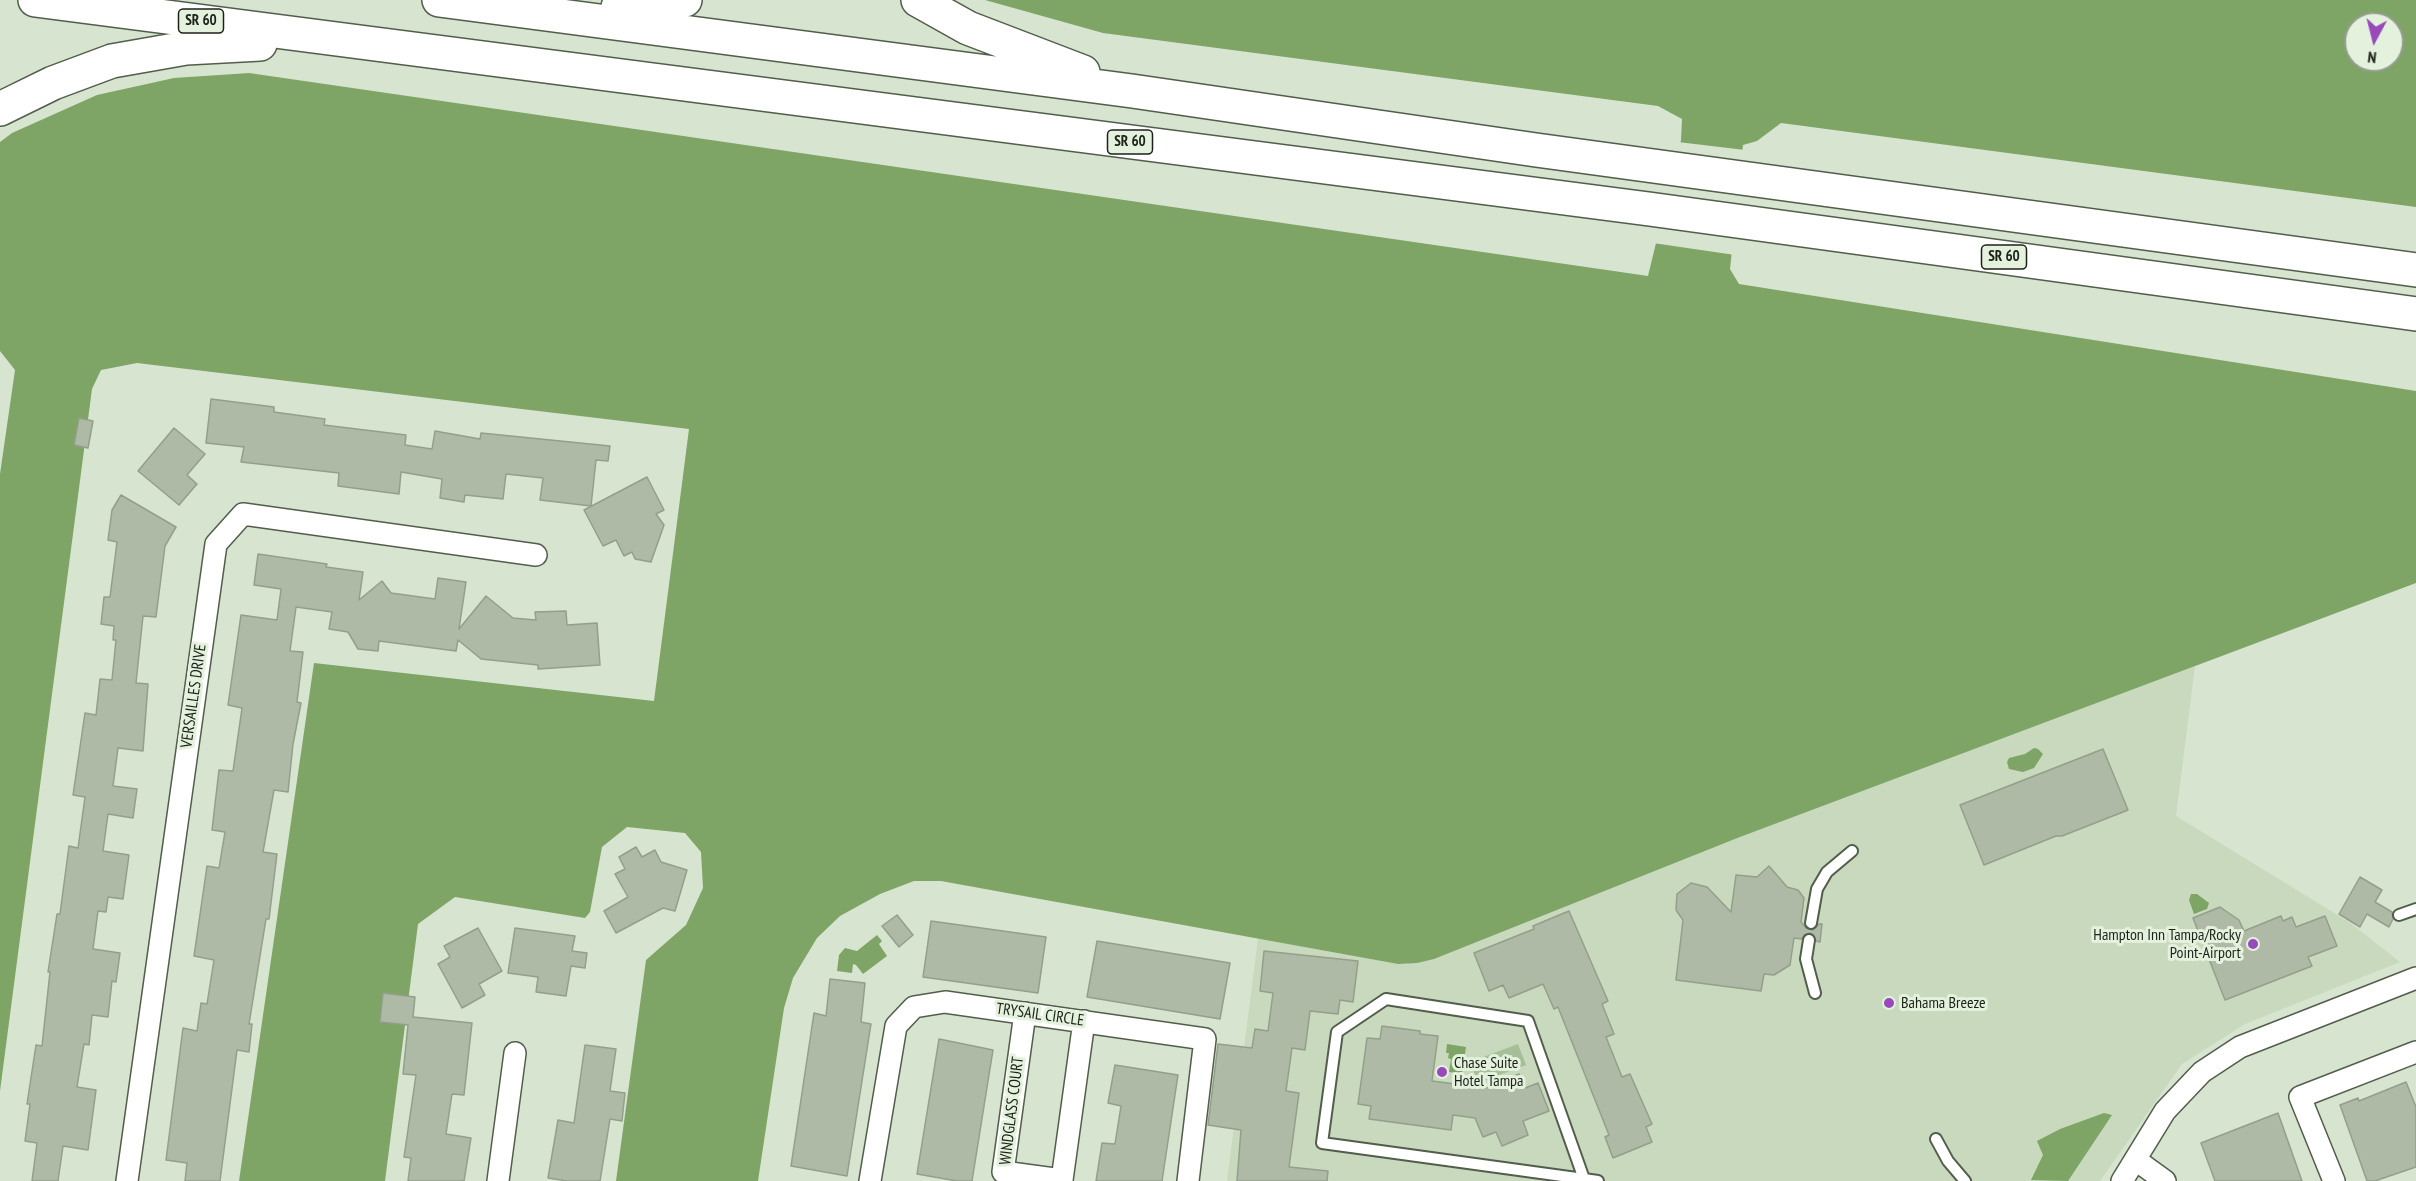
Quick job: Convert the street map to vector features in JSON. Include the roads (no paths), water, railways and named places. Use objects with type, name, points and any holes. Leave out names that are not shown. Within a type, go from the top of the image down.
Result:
[{"type":"highway","name":"SR 60","points":[[36,0],[1649,209],[2416,314]]},
{"type":"highway","points":[[439,0],[1132,91],[1658,167],[2416,270]]},
{"type":"highway","points":[[511,9],[643,7],[660,6],[685,0]]},
{"type":"highway","points":[[918,0],[968,28],[1132,91]]},
{"type":"highway","points":[[0,110],[62,79],[112,61],[134,56],[186,48],[247,44],[366,44]]},
{"type":"highway","points":[[2257,291],[2339,285],[2416,295]]},
{"type":"street","name":"VERSAILLES DRIVE","points":[[127,1181],[216,544],[243,514],[536,555]]},
{"type":"street","points":[[2122,1181],[2164,1112],[2202,1072],[2240,1047],[2416,978]]},
{"type":"street","name":"TRYSAIL CIRCLE","points":[[870,1181],[896,1026],[914,1007],[945,1002],[1205,1039],[1188,1181]]},
{"type":"street","name":"WINDGLASS COURT","points":[[1025,1013],[1003,1172],[1062,1180],[1084,1021]]},
{"type":"street","points":[[2334,1181],[2300,1097],[2416,1052]]},
{"type":"street","points":[[498,1181],[515,1053]]},
{"type":"street","points":[[2136,1160],[2165,1181]]},
{"type":"lane","points":[[1811,923],[1817,889],[1827,872],[1852,851]]},
{"type":"lane","points":[[2399,915],[2416,909]]},
{"type":"lane","points":[[1809,940],[1806,959],[1815,993]]},
{"type":"lane","points":[[1584,1179],[1528,1021],[1386,999],[1337,1032],[1322,1143],[1598,1181]]},
{"type":"lane","points":[[1936,1139],[1948,1161],[1965,1181]]},
{"type":"place","name":"Hampton Inn Tampa/Rocky Point-Airport","points":[[2253,944]]},
{"type":"place","name":"Bahama Breeze","points":[[1889,1003]]},
{"type":"place","name":"Chase Suite Hotel Tampa","points":[[1442,1072]]}]
